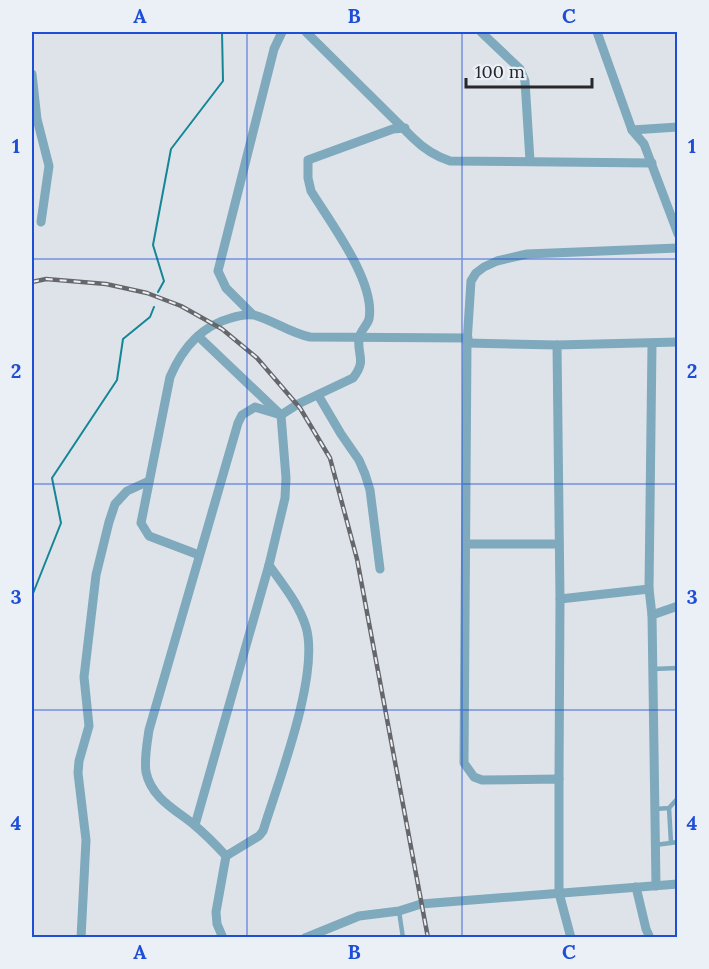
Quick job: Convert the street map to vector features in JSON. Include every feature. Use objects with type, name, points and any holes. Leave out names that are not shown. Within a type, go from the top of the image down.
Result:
[{"type":"street","points":[[282,32],[274,49],[218,271],[226,288],[252,315],[299,335],[557,345],[678,342]]},
{"type":"street","points":[[306,32],[425,149],[439,157],[450,161],[651,163]]},
{"type":"street","points":[[481,32],[520,69],[525,81],[530,161]]},
{"type":"street","points":[[597,32],[632,130],[644,144],[678,234]]},
{"type":"street","points":[[32,75],[37,118],[50,166],[41,222]]},
{"type":"street","points":[[632,130],[678,127]]},
{"type":"street","points":[[282,415],[298,404],[353,378],[362,358],[358,338],[369,320],[365,284],[311,191],[306,166],[308,160],[341,150],[393,129],[405,128]]},
{"type":"street","points":[[559,779],[482,780],[474,777],[464,763],[467,341],[471,281],[476,273],[490,264],[527,254],[678,248]]},
{"type":"street","points":[[199,555],[148,536],[141,523],[170,377],[182,355],[198,336],[213,324],[236,316],[252,315]]},
{"type":"street","points":[[195,825],[268,565],[285,498],[286,478],[282,415],[198,336]]},
{"type":"street","points":[[652,344],[649,589],[652,615],[656,886]]},
{"type":"street","points":[[557,345],[560,544],[559,893],[571,938]]},
{"type":"street","points":[[318,395],[340,434],[359,460],[365,474],[370,489],[380,569]]},
{"type":"street","points":[[222,937],[217,924],[216,912],[227,861],[226,856],[195,825],[156,794],[147,777],[149,730],[242,415],[255,407],[282,415]]},
{"type":"street","points":[[81,938],[86,840],[78,773],[82,746],[89,726],[84,677],[96,575],[115,504],[127,491],[149,481]]},
{"type":"street","points":[[467,544],[560,544]]},
{"type":"street","points":[[226,856],[259,836],[263,831],[298,716],[309,665],[310,645],[302,614],[268,565]]},
{"type":"street","points":[[560,599],[649,589]]},
{"type":"street","points":[[652,615],[678,606]]},
{"type":"street","points":[[305,938],[359,916],[421,904],[678,884]]},
{"type":"street","points":[[636,887],[650,938]]},
{"type":"lane","points":[[652,669],[678,668]]},
{"type":"lane","points":[[655,809],[669,808],[678,798]]},
{"type":"lane","points":[[669,808],[671,843]]},
{"type":"lane","points":[[655,845],[678,843]]},
{"type":"lane","points":[[399,910],[403,938]]},
{"type":"waterway","points":[[158,292],[164,281],[153,245],[171,149],[223,81],[222,32]]},
{"type":"waterway","points":[[32,596],[61,523],[52,478],[117,380],[123,339],[150,317],[154,307]]},
{"type":"railway","points":[[32,282],[46,279],[106,284],[147,293],[181,306],[222,329],[257,358],[300,408],[330,458],[357,559],[428,938]]}]
